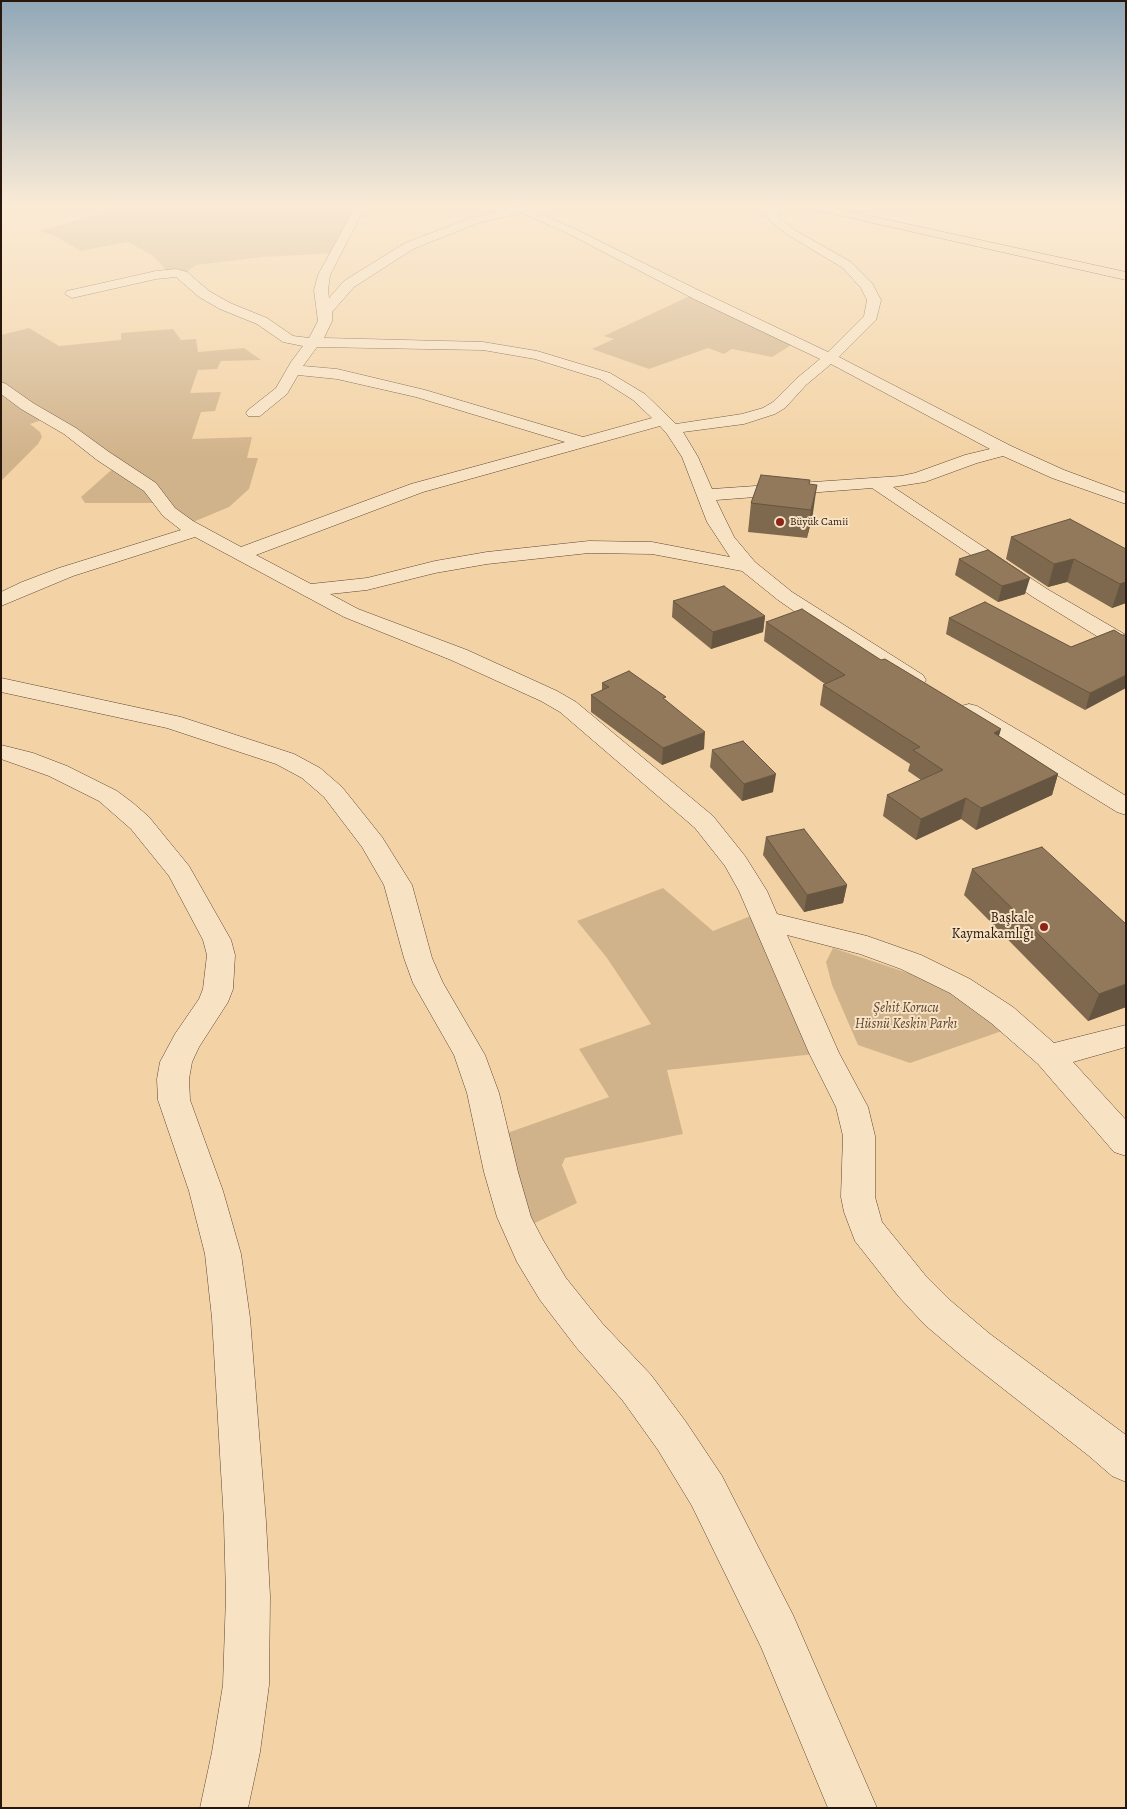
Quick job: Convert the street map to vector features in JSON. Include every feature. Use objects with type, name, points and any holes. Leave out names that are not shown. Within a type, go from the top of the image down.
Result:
[{"type":"street","points":[[72,294],[101,287]]},
{"type":"street","points":[[196,287],[225,306],[262,321],[293,341],[313,344],[462,344],[502,348],[537,354],[588,370],[616,382],[638,397],[668,425],[683,443],[716,522],[726,539],[748,566],[778,590],[855,643],[932,690]]},
{"type":"street","points":[[254,413],[287,386],[293,370],[323,328],[326,311],[322,287]]},
{"type":"street","points":[[326,311],[346,287]]},
{"type":"street","points":[[682,287],[830,358],[1004,450],[1058,474],[1125,498]]},
{"type":"street","points":[[240,554],[417,488],[582,442],[668,425],[725,423],[758,416],[778,405],[871,318],[874,300],[868,287]]},
{"type":"street","points":[[293,370],[337,374],[420,393],[582,442]]},
{"type":"street","points":[[1,388],[27,406],[70,431],[103,456],[150,487],[176,519],[196,531],[351,613],[427,642],[526,684],[568,708],[704,822],[736,862],[768,921],[824,1053],[854,1113],[859,1136],[858,1197],[867,1230],[912,1286],[938,1314],[1126,1462]]},
{"type":"street","points":[[704,495],[877,484],[919,478],[970,459],[1004,450]]},
{"type":"street","points":[[877,484],[1024,582],[1126,644]]},
{"type":"street","points":[[1,600],[29,586],[66,572],[196,531]]},
{"type":"street","points":[[308,590],[367,584],[478,559],[589,547],[652,548],[748,566]]},
{"type":"street","points":[[1,685],[173,722],[284,759],[311,773],[333,792],[373,843],[398,885],[418,958],[428,983],[468,1055],[483,1093],[501,1172],[514,1218],[530,1251],[553,1289],[589,1335],[637,1388],[672,1436],[707,1491],[777,1631],[853,1808]]},
{"type":"street","points":[[958,705],[1027,744],[1126,807]]},
{"type":"street","points":[[1,752],[58,771],[108,796],[124,808],[140,823],[180,872],[217,940],[221,955],[218,989],[176,1062],[173,1079],[174,1100],[206,1191],[223,1254],[232,1318],[248,1596],[246,1685],[236,1752],[224,1808]]},
{"type":"street","points":[[768,921],[867,946],[911,962],[967,991],[1002,1015],[1050,1056],[1126,1144]]},
{"type":"street","points":[[1050,1056],[1126,1036]]},
{"type":"green space","points":[[694,294],[796,342],[772,357],[732,349],[724,354],[708,348],[649,369],[592,349],[614,339],[604,336]]},
{"type":"green space","points":[[29,328],[59,346],[121,340],[121,333],[173,329],[181,340],[196,339],[198,352],[244,348],[261,360],[221,361],[217,369],[198,370],[190,393],[221,392],[215,411],[201,412],[192,439],[252,437],[247,458],[258,458],[249,489],[229,507],[186,525],[163,503],[85,503],[81,497],[117,465],[48,418],[30,424],[40,432],[42,437],[38,444],[1,481],[1,335]]},
{"type":"green space","points":[[663,888],[713,931],[763,911],[824,1053],[667,1070],[683,1134],[565,1158],[562,1165],[577,1203],[520,1230],[493,1138],[609,1097],[579,1049],[651,1024],[607,958],[577,921]]},
{"type":"green space","name":"Şehit Korucu Hüsnü Keskin Parkı","points":[[833,948],[926,979],[975,1006],[1002,1031],[910,1063],[858,1045],[832,985],[826,962]]},
{"type":"building","points":[[761,475],[810,480],[809,484],[817,485],[811,510],[751,503]]},
{"type":"building","points":[[1070,519],[1126,549],[1126,582],[1120,584],[1074,559],[1054,564],[1011,537]]},
{"type":"building","points":[[988,550],[1030,578],[1002,586],[959,559]]},
{"type":"building","points":[[724,586],[765,616],[713,632],[673,601]]},
{"type":"building","points":[[985,602],[1071,647],[1114,630],[1122,635],[1126,635],[1126,675],[1090,693],[949,618]]},
{"type":"building","points":[[802,609],[881,660],[885,659],[1001,729],[994,733],[1058,774],[981,808],[966,798],[921,819],[887,795],[943,770],[913,750],[920,747],[823,685],[845,675],[766,622]]},
{"type":"building","points":[[629,671],[666,697],[663,698],[705,732],[663,748],[591,695],[609,687],[602,683]]},
{"type":"building","points":[[743,741],[776,774],[744,784],[712,750]]},
{"type":"building","points":[[804,829],[847,885],[807,895],[766,837]]},
{"type":"building","points":[[1042,847],[1126,924],[1126,984],[1099,994],[972,869]]},
{"type":"place","name":"Büyük Camii","points":[[780,522]]},
{"type":"place","name":"Başkale Kaymakamlığı","points":[[1044,927]]}]
